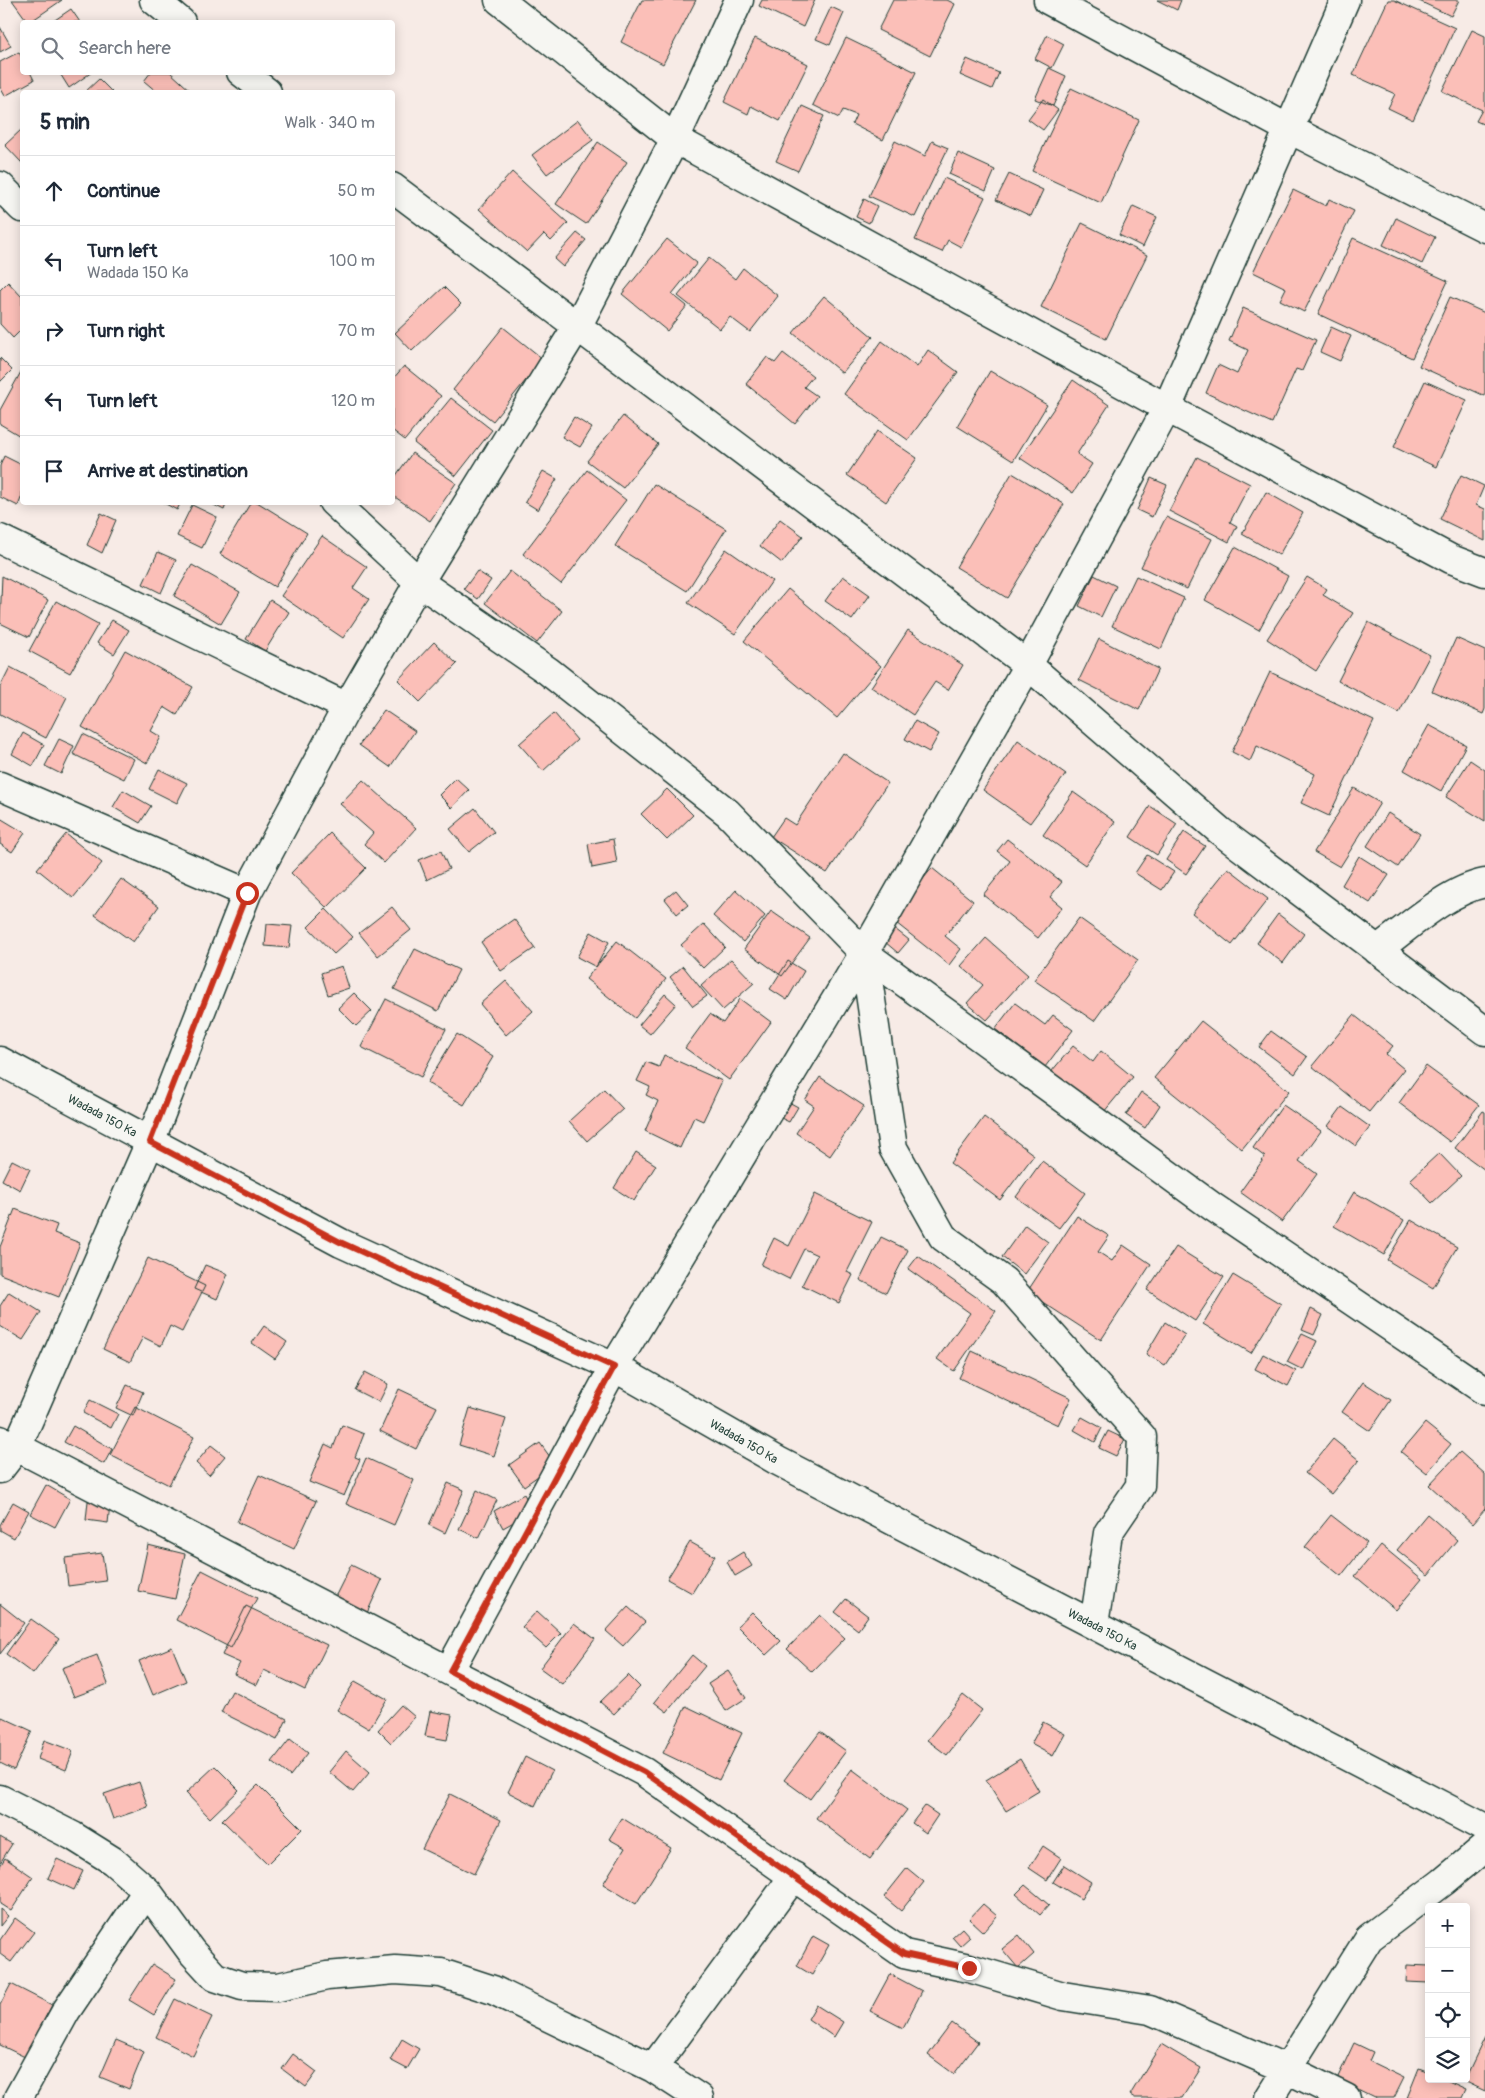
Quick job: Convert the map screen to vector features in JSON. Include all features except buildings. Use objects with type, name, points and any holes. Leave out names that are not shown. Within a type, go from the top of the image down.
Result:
[{"type":"street","points":[[154,0],[178,20]]},
{"type":"street","points":[[499,0],[675,138],[1167,408],[1451,559],[1485,572]]},
{"type":"street","points":[[0,1469],[8,1444],[150,1142],[247,893],[347,707],[419,582],[578,325],[675,138],[739,0]]},
{"type":"street","points":[[1048,0],[1289,129],[1485,228]]},
{"type":"street","points":[[450,1671],[614,1367],[864,953],[1028,665],[1167,408],[1346,0]]},
{"type":"street","points":[[244,75],[264,90]]},
{"type":"street","points":[[0,186],[20,206]]},
{"type":"street","points":[[395,189],[1028,665],[1220,832],[1485,1031]]},
{"type":"street","points":[[336,505],[419,582],[548,671],[728,813],[864,953],[1213,1207],[1485,1391]]},
{"type":"street","points":[[0,539],[347,707]]},
{"type":"street","points":[[0,786],[247,893]]},
{"type":"street","points":[[1377,950],[1450,896],[1474,885],[1485,883]]},
{"type":"street","points":[[864,953],[893,1148],[943,1238],[1004,1281],[1142,1437],[1140,1486],[1108,1533],[1094,1624]]},
{"type":"street","name":"Wadada 150 Ka","points":[[0,1061],[340,1242],[614,1367],[778,1461],[1485,1828]]},
{"type":"street","points":[[8,1444],[644,1772],[904,1954],[969,1968],[1063,1996],[1150,2010],[1287,2069],[1346,2098]]},
{"type":"street","points":[[0,1799],[73,1836],[105,1856],[146,1892],[191,1951],[216,1977],[242,1986],[278,1987],[327,1976],[395,1970],[441,1973],[493,1990],[653,2068],[699,2098]]},
{"type":"street","points":[[1269,2098],[1369,1938],[1443,1882],[1485,1847]]},
{"type":"street","points":[[653,2068],[794,1876]]},
{"type":"street","points":[[18,2098],[66,2011],[146,1892]]},
{"type":"route","points":[[247,893],[150,1142],[340,1242],[614,1367],[450,1671],[644,1772],[904,1954],[969,1968]]}]
